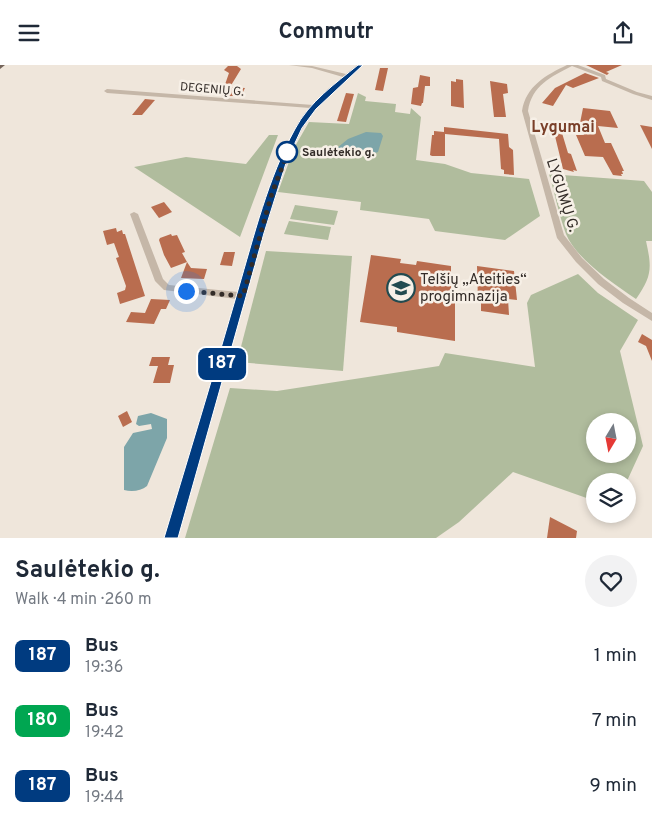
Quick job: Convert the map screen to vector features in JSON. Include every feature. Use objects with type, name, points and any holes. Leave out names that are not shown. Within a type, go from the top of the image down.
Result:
[{"type":"street","points":[[291,65],[312,67],[346,77]]},
{"type":"street","points":[[171,538],[243,296],[269,201],[284,160],[299,127],[314,107],[360,65]]},
{"type":"street","points":[[572,65],[603,76],[604,79],[635,93],[652,97]]},
{"type":"street","name":"LYGUMŲ G.","points":[[572,65],[539,83],[525,102],[525,111],[560,236],[569,249],[603,284],[652,317]]},
{"type":"street","name":"DEGENIŲ G.","points":[[107,91],[314,107]]},
{"type":"street","points":[[134,214],[159,281],[167,288],[243,296]]},
{"type":"green space","points":[[358,93],[366,97],[365,101],[396,104],[395,112],[410,114],[411,108],[421,117],[416,160],[445,164],[471,173],[529,179],[540,216],[505,240],[435,231],[429,219],[360,210],[361,202],[278,192],[294,148],[309,122],[349,124]]},
{"type":"green space","points":[[269,135],[278,135],[240,237],[134,167],[186,157],[246,164]]},
{"type":"green space","points":[[549,174],[644,181],[652,192],[652,241],[646,241],[650,265],[649,272],[648,278],[636,299],[596,270],[571,244],[566,234]]},
{"type":"green space","points":[[295,205],[338,211],[334,225],[290,219]]},
{"type":"green space","points":[[289,221],[331,227],[328,240],[284,234]]},
{"type":"green space","points":[[266,251],[352,256],[343,371],[237,362]]},
{"type":"green space","points":[[578,274],[598,293],[638,320],[620,351],[635,413],[586,413],[586,463],[635,463],[631,473],[586,473],[586,498],[513,472],[459,522],[436,538],[185,538],[230,388],[277,391],[439,366],[445,353],[535,367],[527,303],[531,295]]},
{"type":"green space","points":[[636,417],[643,446],[636,461]]},
{"type":"water","points":[[366,132],[381,133],[383,136],[378,152],[372,154],[337,151],[337,148],[348,139]]},
{"type":"water","points":[[151,413],[167,419],[167,438],[147,486],[136,491],[124,490],[124,447],[133,433],[152,429],[151,424],[139,426],[136,424],[138,416]]},
{"type":"building","points":[[586,65],[622,65],[606,72],[609,73],[607,75]]},
{"type":"building","points":[[228,66],[237,66],[241,69],[230,87],[245,88],[241,96],[221,96],[229,73],[224,70]]},
{"type":"building","points":[[380,68],[388,68],[383,91],[375,90]]},
{"type":"building","points":[[585,73],[599,78],[573,88],[566,85],[553,106],[542,103],[555,88]]},
{"type":"building","points":[[420,75],[430,77],[430,86],[425,86],[421,106],[411,104],[413,88],[418,87]]},
{"type":"building","points":[[456,79],[463,80],[464,108],[451,106],[451,81],[456,82]]},
{"type":"building","points":[[490,81],[507,84],[508,93],[503,94],[506,117],[494,117]]},
{"type":"building","points":[[346,93],[354,94],[346,122],[337,121]]},
{"type":"building","points":[[145,99],[155,100],[142,115],[132,115]]},
{"type":"building","points":[[583,108],[610,111],[618,128],[598,126],[605,143],[611,143],[624,171],[622,171],[622,176],[613,175],[603,157],[585,156],[576,135],[584,135],[580,123]]},
{"type":"building","points":[[640,125],[652,127],[652,149]]},
{"type":"building","points":[[444,127],[508,134],[509,147],[513,150],[514,175],[504,174],[504,170],[501,169],[499,139],[445,134],[445,156],[430,155],[434,131],[444,132]]},
{"type":"building","points":[[554,132],[562,133],[568,153],[571,154],[577,171],[563,169]]},
{"type":"building","points":[[164,202],[172,212],[159,218],[151,207]]},
{"type":"building","points":[[116,228],[117,232],[122,230],[123,234],[125,234],[145,296],[120,304],[117,293],[125,290],[126,286],[116,258],[119,257],[114,243],[107,245],[103,231]]},
{"type":"building","points":[[171,234],[172,236],[177,235],[185,252],[182,253],[187,262],[171,268],[159,240]]},
{"type":"building","points":[[224,252],[235,252],[232,266],[220,265]]},
{"type":"building","points":[[371,255],[401,259],[400,263],[416,265],[417,261],[451,266],[451,295],[455,295],[455,341],[397,332],[397,327],[360,322]]},
{"type":"building","points":[[187,262],[191,268],[207,269],[204,279],[181,278]]},
{"type":"building","points":[[477,266],[514,271],[517,300],[508,299],[509,315],[481,311],[481,303],[478,302]]},
{"type":"building","points":[[151,299],[170,300],[166,309],[161,309],[154,324],[126,322],[131,312],[145,313]]},
{"type":"building","points":[[642,334],[652,340],[652,361],[646,346],[638,342]]},
{"type":"building","points":[[152,357],[170,357],[168,365],[174,365],[170,383],[153,383],[158,366],[149,366]]},
{"type":"building","points":[[127,411],[132,422],[123,427],[118,416]]},
{"type":"building","points":[[550,517],[577,531],[576,538],[547,538]]},
{"type":"bus line","name":"187","points":[[171,538],[260,233],[284,160],[299,127],[314,107],[330,90],[360,65]]},
{"type":"place","name":"Saulėtekio g.","points":[[287,152]]},
{"type":"place","name":"Telšių „Ateities“ progimnazija","points":[[401,288]]},
{"type":"district","name":"Lygumai","points":[[563,126]]},
{"type":"route","points":[[186,291],[243,296],[272,193],[290,147],[287,152]]}]
